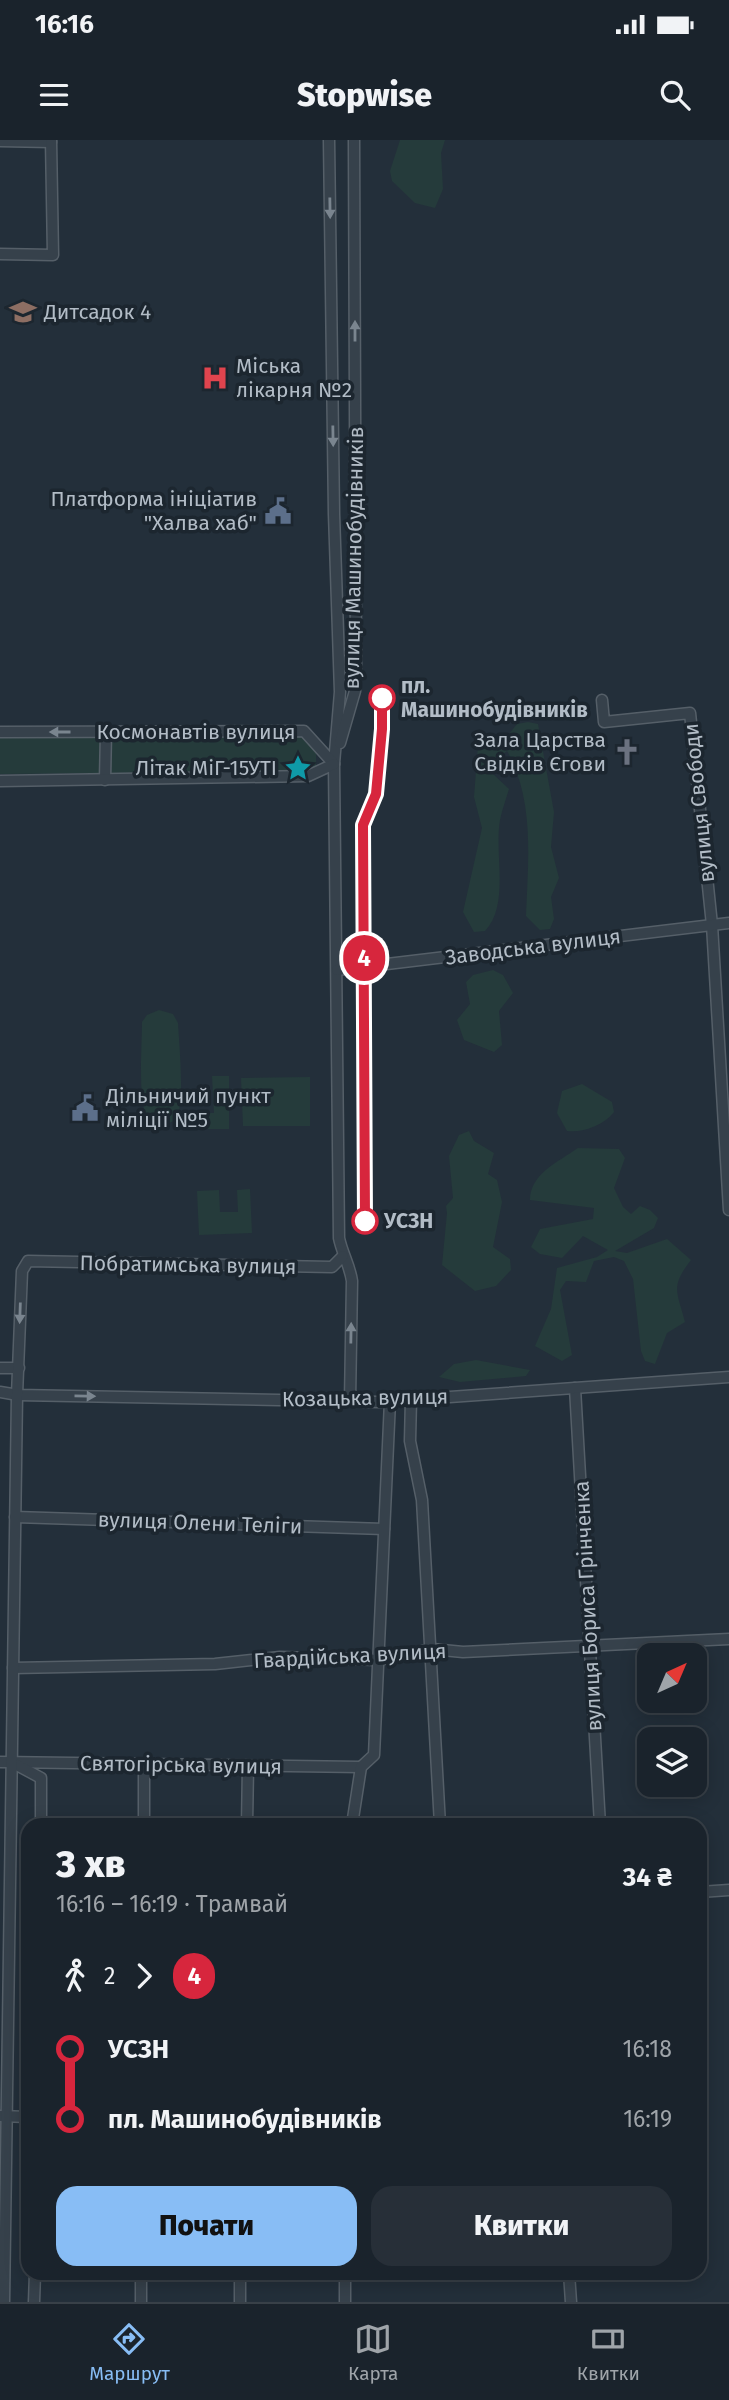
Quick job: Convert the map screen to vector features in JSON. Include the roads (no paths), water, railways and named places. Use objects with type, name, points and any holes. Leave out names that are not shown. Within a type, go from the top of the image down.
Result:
[{"type":"street","name":"вулиця Машинобудівників","points":[[329,140],[334,514],[340,692],[334,764],[339,1238],[352,1281],[350,1401]]},
{"type":"street","name":"вулиця Машинобудівників","points":[[334,764],[355,691],[354,140]]},
{"type":"street","points":[[0,141],[51,141],[52,255],[0,254]]},
{"type":"street","name":"вулиця Свободи","points":[[602,700],[604,722],[690,713],[712,925],[729,1210]]},
{"type":"street","name":"Космонавтів вулиця","points":[[0,732],[304,732],[334,764]]},
{"type":"street","points":[[105,780],[106,732]]},
{"type":"street","points":[[0,781],[308,776],[334,764]]},
{"type":"street","name":"Заводська вулиця","points":[[337,971],[729,923]]},
{"type":"street","name":"Побратимська вулиця","points":[[19,1368],[22,1271],[28,1261],[332,1267],[343,1256]]},
{"type":"street","points":[[0,1368],[19,1368],[3,2116],[4,2302]]},
{"type":"street","name":"Козацька вулиця","points":[[0,1392],[17,1395],[390,1401],[729,1377]]},
{"type":"street","name":"вулиця Бориса Грінченка","points":[[575,1388],[600,1818]]},
{"type":"street","points":[[411,1399],[411,1441],[422,1500],[440,1818]]},
{"type":"street","points":[[353,1818],[361,1767],[374,1755],[390,1401]]},
{"type":"street","name":"вулиця Олени Теліги","points":[[15,1517],[384,1529]]},
{"type":"street","name":"Гвардійська вулиця","points":[[13,1668],[215,1664],[280,1657],[379,1660],[432,1649],[463,1652],[729,1639]]},
{"type":"street","name":"Святогірська вулиця","points":[[0,1762],[361,1767]]},
{"type":"street","points":[[12,1762],[41,1777],[41,1818]]},
{"type":"street","points":[[144,1765],[144,1818]]},
{"type":"street","points":[[247,1818],[248,1766]]},
{"type":"street","points":[[707,1892],[729,1890]]},
{"type":"street","points":[[3,2116],[21,2116]]},
{"type":"street","points":[[34,2302],[35,2280]]},
{"type":"street","points":[[141,2280],[141,2302]]},
{"type":"street","points":[[240,2280],[240,2302]]},
{"type":"street","points":[[345,2280],[345,2302]]},
{"type":"street","points":[[569,2280],[571,2302]]},
{"type":"tram line","name":"4","points":[[365,1221],[363,825],[376,794],[382,698]]},
{"type":"place","name":"Дитсадок 4","points":[[23,312]]},
{"type":"place","name":"Міська лікарня №2","points":[[215,378]]},
{"type":"place","name":"Платформа ініціатив \"Халва хаб\"","points":[[278,511]]},
{"type":"place","name":"пл. Машинобудівників","points":[[382,698]]},
{"type":"place","name":"Зала Царства Свідків Єгови","points":[[627,752]]},
{"type":"place","name":"Літак МіГ-15УТІ","points":[[298,768]]},
{"type":"place","name":"Дільничий пункт міліції №5","points":[[85,1108]]},
{"type":"place","name":"УСЗН","points":[[365,1221]]}]
